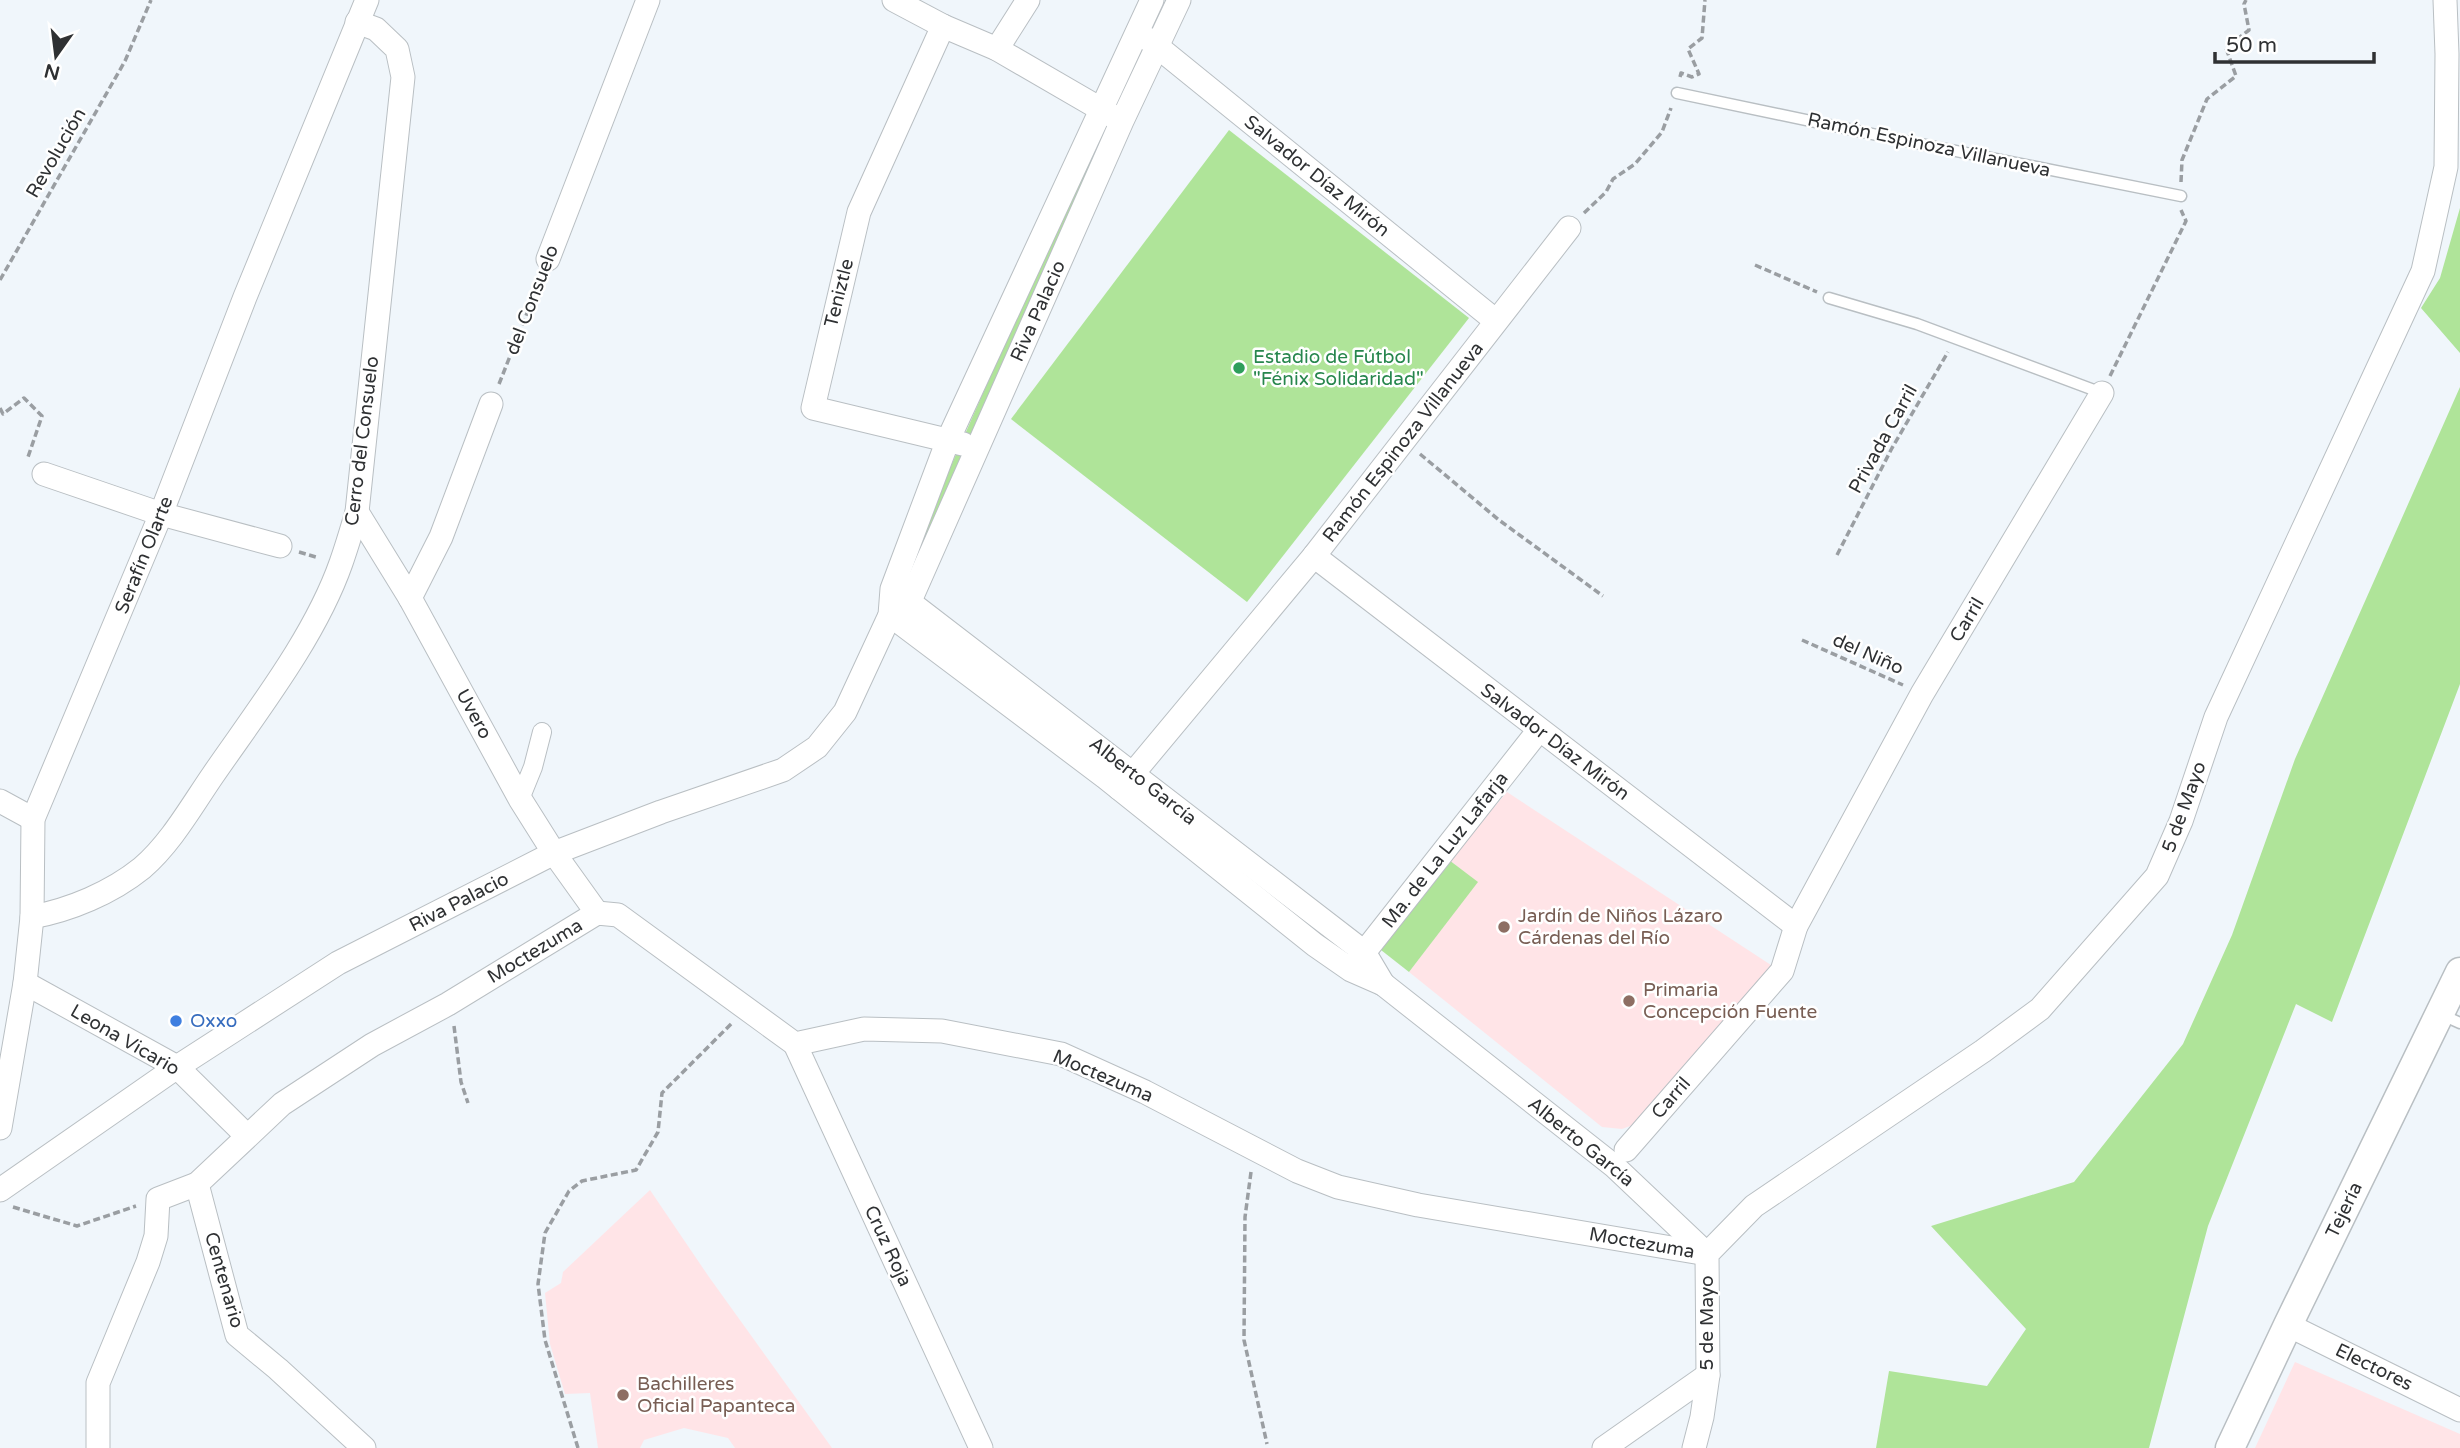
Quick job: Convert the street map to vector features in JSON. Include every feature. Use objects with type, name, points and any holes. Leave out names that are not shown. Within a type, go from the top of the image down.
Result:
[{"type":"street","name":"Serafín Olarte","points":[[0,1128],[25,984],[32,918],[33,819],[161,514],[245,297],[367,0]]},
{"type":"street","name":"del Consuelo","points":[[548,259],[648,0]]},
{"type":"street","points":[[894,0],[943,26],[997,49],[1112,116]]},
{"type":"street","points":[[997,49],[1028,0]]},
{"type":"street","name":"Riva Palacio","points":[[6,1199],[177,1067],[338,963],[554,853],[783,770],[817,747],[845,712],[897,602],[977,448],[1112,116],[1138,31],[1152,0]]},
{"type":"street","name":"Riva Palacio","points":[[897,602],[948,440],[1112,116],[1157,47],[1179,0]]},
{"type":"street","name":"5 de Mayo","points":[[1694,1448],[1708,1375],[1707,1254],[1754,1206],[1983,1051],[2040,1009],[2157,876],[2182,821],[2216,717],[2423,271],[2446,167],[2454,63],[2442,6]]},
{"type":"street","name":"Cerro del Consuelo","points":[[32,918],[59,912],[106,891],[141,868],[168,839],[269,694],[314,621],[341,564],[357,512],[403,77],[397,49],[376,29],[357,22]]},
{"type":"street","name":"Teniztle","points":[[943,26],[859,212],[813,408],[977,448]]},
{"type":"street","name":"Salvador Díaz Mirón","points":[[1138,31],[1496,321]]},
{"type":"street","name":"Ramón Espinoza Villanueva","points":[[1126,780],[1314,556],[1569,228]]},
{"type":"street","name":"Carril","points":[[1626,1150],[1782,971],[1796,926],[1922,694],[2102,393]]},
{"type":"street","points":[[411,598],[441,537],[491,404]]},
{"type":"street","points":[[44,474],[161,514],[280,547]]},
{"type":"street","name":"Uvero","points":[[357,512],[411,598],[520,799],[597,913]]},
{"type":"street","name":"Salvador Díaz Mirón","points":[[1314,556],[1796,926]]},
{"type":"street","name":"Alberto García","points":[[897,602],[1357,961],[1382,984],[1614,1166],[1707,1254]]},
{"type":"street","name":"Ma. de La Luz Lafarja","points":[[1357,961],[1539,730]]},
{"type":"street","points":[[520,799],[533,767],[542,733]]},
{"type":"street","points":[[0,801],[33,819]]},
{"type":"street","name":"Moctezuma","points":[[158,1199],[197,1184],[282,1104],[372,1045],[447,1004],[597,913],[618,915],[796,1044],[864,1029],[942,1031],[1061,1054],[1145,1093],[1297,1171],[1338,1187],[1418,1205],[1707,1254]]},
{"type":"street","name":"Tejería","points":[[2230,1448],[2288,1325],[2450,1019],[2460,972]]},
{"type":"street","name":"Leona Vicario","points":[[25,984],[177,1067],[247,1136]]},
{"type":"street","name":"Cruz Roja","points":[[796,1044],[981,1448]]},
{"type":"street","name":"Centenario","points":[[197,1184],[237,1335],[364,1448]]},
{"type":"street","points":[[99,1448],[98,1383],[148,1262],[156,1236],[158,1199]]},
{"type":"street","name":"Electores","points":[[2288,1325],[2460,1410]]},
{"type":"street","points":[[1604,1448],[1708,1375]]},
{"type":"lane","name":"Ramón Espinoza Villanueva","points":[[1677,93],[2181,196]]},
{"type":"lane","name":"Carril","points":[[1829,298],[1956,338],[2102,393]]},
{"type":"path","name":"Revolución","points":[[0,280],[125,61],[151,0]]},
{"type":"path","points":[[1569,228],[1606,192],[1612,179],[1635,164],[1662,132],[1677,93],[1681,73],[1692,78],[1699,74],[1688,49],[1702,37],[1705,0]]},
{"type":"path","name":"del Consuelo","points":[[491,404],[548,259]]},
{"type":"path","points":[[1755,265],[1829,298]]},
{"type":"path","name":"Privada Carril","points":[[1837,555],[1892,448],[1956,338]]},
{"type":"path","points":[[0,408],[3,414],[24,398],[42,416],[28,458],[44,474]]},
{"type":"path","points":[[1405,442],[1499,520],[1603,596]]},
{"type":"path","points":[[280,547],[341,564]]},
{"type":"path","name":"del Niño","points":[[1802,640],[1922,694]]},
{"type":"path","points":[[447,1004],[455,1031],[461,1082],[468,1102]]},
{"type":"path","points":[[578,1448],[545,1340],[538,1284],[545,1233],[569,1191],[582,1181],[636,1170],[658,1132],[662,1093],[747,1008]]},
{"type":"path","points":[[1254,1149],[1245,1217],[1244,1340],[1267,1444]]},
{"type":"path","points":[[6,1199],[77,1226],[158,1199]]},
{"type":"shaded area","name":"Primaria Concepción Fuente","points":[[1507,792],[1774,967],[1646,1120],[1622,1129],[1602,1127],[1409,972],[1477,882],[1449,860]]},
{"type":"shaded area","points":[[650,1190],[832,1448],[735,1448],[728,1438],[684,1428],[644,1440],[640,1448],[598,1448],[590,1393],[565,1394],[550,1344],[545,1293],[561,1283],[563,1272]]},
{"type":"shaded area","points":[[2295,1362],[2460,1434],[2460,1448],[2255,1448]]},
{"type":"green space","name":"Estadio de Fútbol \"Fénix Solidaridad\"","points":[[1229,130],[1469,318],[1247,602],[1011,419]]},
{"type":"green space","points":[[1094,148],[1096,152],[912,570],[906,568],[1090,150]]},
{"type":"green space","points":[[2460,208],[2460,353],[2421,308],[2440,278]]},
{"type":"green space","points":[[2460,387],[2460,684],[2332,1022],[2296,1004],[2208,1226],[2149,1448],[1876,1448],[1889,1371],[1987,1386],[2026,1329],[1931,1226],[2074,1182],[2183,1044],[2232,935],[2295,759]]},
{"type":"green space","points":[[1449,860],[1478,882],[1409,972],[1381,950]]},
{"type":"place","name":"Estadio de Fútbol \"Fénix Solidaridad\"","points":[[1239,368]]},
{"type":"place","name":"Jardín de Niños Lázaro Cárdenas del Río","points":[[1504,927]]},
{"type":"place","name":"Primaria Concepción Fuente","points":[[1629,1001]]},
{"type":"place","name":"Oxxo","points":[[176,1021]]},
{"type":"place","name":"Bachilleres Oficial Papanteca","points":[[623,1395]]}]
